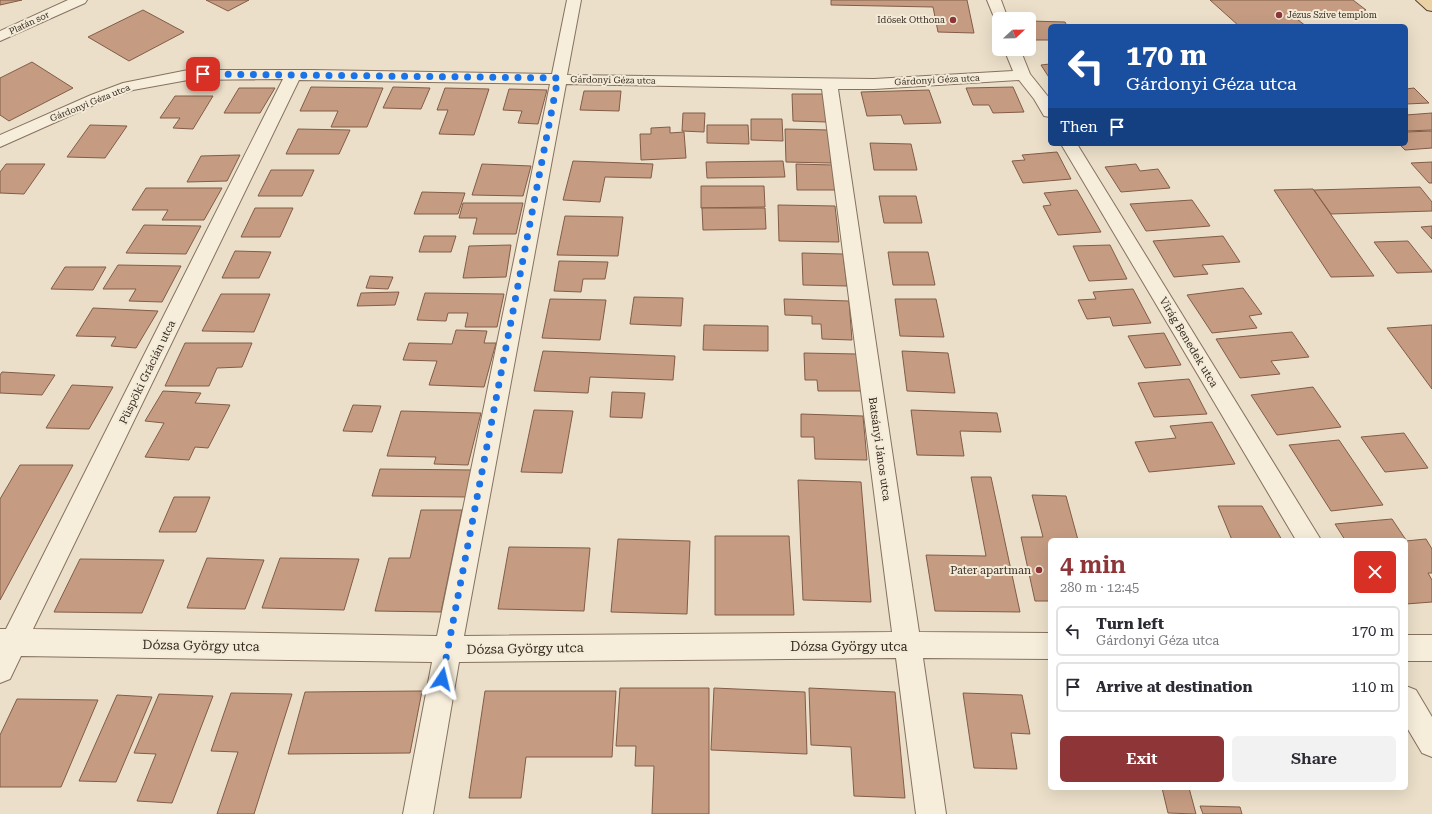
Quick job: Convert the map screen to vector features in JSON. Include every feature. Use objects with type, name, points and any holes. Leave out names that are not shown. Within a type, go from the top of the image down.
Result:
[{"type":"main road","points":[[1423,0],[1432,7]]},
{"type":"street","name":"Platán sor","points":[[0,37],[80,0]]},
{"type":"street","points":[[418,814],[448,649],[574,0]]},
{"type":"street","points":[[994,0],[998,12]]},
{"type":"street","points":[[1015,56],[1023,75],[1041,97],[1048,109]]},
{"type":"street","name":"Gárdonyi Géza utca","points":[[0,142],[97,98],[129,86],[188,75],[218,74],[558,78],[874,84],[1023,75]]},
{"type":"street","name":"Püspöki Grácián utca","points":[[0,669],[7,642],[293,75]]},
{"type":"street","name":"Batsányi János utca","points":[[829,84],[931,814]]},
{"type":"street","name":"Virág Benedek utca","points":[[1071,146],[1308,538]]},
{"type":"street","name":"Dózsa György utca","points":[[7,642],[448,649],[907,645],[1048,646]]},
{"type":"street","points":[[1408,648],[1432,648]]},
{"type":"street","points":[[1408,703],[1432,743]]},
{"type":"building","points":[[0,0],[22,0],[0,5]]},
{"type":"building","points":[[206,0],[249,0],[228,11]]},
{"type":"building","name":"Idősek Otthona","points":[[831,0],[967,0],[974,33],[938,32],[933,7],[831,5]]},
{"type":"building","name":"Jézus Szíve templom","points":[[1210,0],[1353,0],[1366,10],[1298,20],[1303,24],[1237,24]]},
{"type":"building","points":[[143,10],[184,32],[129,61],[88,37]]},
{"type":"building","points":[[1036,21],[1065,22],[1066,24],[1048,24],[1048,40],[1036,40]]},
{"type":"building","points":[[32,62],[73,88],[9,121],[0,115],[0,78]]},
{"type":"building","points":[[1048,64],[1048,76],[1041,65]]},
{"type":"building","points":[[311,87],[383,88],[367,127],[331,127],[338,111],[300,111]]},
{"type":"building","points":[[393,87],[430,88],[421,109],[383,108]]},
{"type":"building","points":[[1013,87],[1024,112],[993,113],[989,105],[973,105],[966,88]]},
{"type":"building","points":[[239,88],[275,88],[260,113],[224,113]]},
{"type":"building","points":[[445,88],[489,89],[474,135],[439,134],[448,110],[437,110]]},
{"type":"building","points":[[1414,88],[1429,103],[1408,104],[1408,89]]},
{"type":"building","points":[[509,89],[547,90],[538,124],[518,123],[522,111],[503,110]]},
{"type":"building","points":[[929,90],[941,123],[904,124],[901,115],[867,116],[861,92]]},
{"type":"building","points":[[584,91],[621,91],[619,111],[580,110]]},
{"type":"building","points":[[792,94],[825,94],[827,122],[793,121]]},
{"type":"building","points":[[175,96],[213,96],[193,129],[173,128],[180,118],[160,118]]},
{"type":"building","points":[[683,113],[705,113],[704,132],[682,131]]},
{"type":"building","points":[[1432,113],[1432,130],[1408,131],[1408,115]]},
{"type":"building","points":[[751,119],[782,119],[783,141],[751,140]]},
{"type":"building","points":[[90,125],[127,126],[105,158],[67,157]]},
{"type":"building","points":[[707,125],[748,125],[749,144],[707,143]]},
{"type":"building","points":[[670,127],[670,133],[684,132],[686,158],[641,160],[640,134],[651,134],[651,128]]},
{"type":"building","points":[[298,129],[350,130],[339,154],[286,154]]},
{"type":"building","points":[[785,129],[829,130],[831,163],[786,162]]},
{"type":"building","points":[[1432,131],[1432,148],[1405,150],[1401,146],[1408,146],[1408,132]]},
{"type":"building","points":[[870,143],[911,144],[917,170],[874,170]]},
{"type":"building","points":[[1057,152],[1071,179],[1023,183],[1012,161],[1025,160],[1022,155]]},
{"type":"building","points":[[240,155],[227,181],[187,182],[201,156]]},
{"type":"building","points":[[573,161],[653,164],[651,178],[605,177],[600,202],[563,200]]},
{"type":"building","points":[[783,161],[785,177],[707,178],[706,162]]},
{"type":"building","points":[[1432,162],[1432,183],[1429,183],[1411,163]]},
{"type":"building","points":[[6,164],[45,164],[24,194],[0,193],[0,172]]},
{"type":"building","points":[[482,164],[531,166],[523,196],[472,195]]},
{"type":"building","points":[[796,164],[833,165],[836,190],[797,190]]},
{"type":"building","points":[[1136,164],[1140,171],[1158,169],[1170,188],[1121,192],[1105,167]]},
{"type":"building","points":[[271,170],[314,170],[302,196],[258,196]]},
{"type":"building","points":[[701,186],[764,186],[765,207],[701,208]]},
{"type":"building","points":[[1420,187],[1432,202],[1432,211],[1331,214],[1314,190]]},
{"type":"building","points":[[146,188],[222,188],[204,220],[162,220],[168,210],[132,210]]},
{"type":"building","points":[[1313,189],[1374,276],[1331,277],[1274,190]]},
{"type":"building","points":[[1077,190],[1101,232],[1058,235],[1043,206],[1051,205],[1044,193]]},
{"type":"building","points":[[422,192],[465,193],[458,214],[414,214]]},
{"type":"building","points":[[879,196],[916,196],[922,223],[884,223]]},
{"type":"building","points":[[1192,200],[1210,226],[1146,231],[1130,204]]},
{"type":"building","points":[[463,203],[523,203],[516,234],[473,234],[477,218],[459,218]]},
{"type":"building","points":[[778,205],[835,206],[839,242],[779,241]]},
{"type":"building","points":[[255,208],[293,208],[280,237],[241,237]]},
{"type":"building","points":[[702,208],[765,208],[766,229],[703,230]]},
{"type":"building","points":[[565,216],[623,217],[618,256],[557,255]]},
{"type":"building","points":[[144,225],[201,226],[186,254],[126,253]]},
{"type":"building","points":[[1432,226],[1432,239],[1421,227]]},
{"type":"building","points":[[424,236],[456,236],[451,252],[419,252]]},
{"type":"building","points":[[1223,236],[1240,262],[1202,265],[1208,274],[1174,277],[1153,241]]},
{"type":"building","points":[[1408,241],[1432,272],[1397,273],[1374,242]]},
{"type":"building","points":[[511,245],[506,277],[463,278],[469,246]]},
{"type":"building","points":[[1110,245],[1127,279],[1089,281],[1073,246]]},
{"type":"building","points":[[235,251],[271,252],[259,278],[222,278]]},
{"type":"building","points":[[888,252],[928,252],[935,285],[893,285]]},
{"type":"building","points":[[802,253],[843,254],[847,286],[803,285]]},
{"type":"building","points":[[559,261],[608,262],[605,279],[583,279],[581,292],[554,291]]},
{"type":"building","points":[[118,265],[181,266],[162,302],[129,301],[136,289],[103,289]]},
{"type":"building","points":[[65,267],[106,267],[93,290],[51,289]]},
{"type":"building","points":[[370,276],[393,277],[388,289],[366,288]]},
{"type":"building","points":[[1243,288],[1262,314],[1249,316],[1257,328],[1212,333],[1187,295]]},
{"type":"building","points":[[1133,289],[1151,323],[1113,326],[1110,317],[1087,319],[1078,300],[1096,299],[1093,292]]},
{"type":"building","points":[[399,292],[395,305],[357,306],[361,293]]},
{"type":"building","points":[[425,293],[504,294],[497,327],[465,327],[468,313],[448,313],[446,321],[417,320]]},
{"type":"building","points":[[221,294],[270,294],[254,332],[202,331]]},
{"type":"building","points":[[634,297],[683,298],[681,326],[630,324]]},
{"type":"building","points":[[550,299],[606,300],[600,340],[542,338]]},
{"type":"building","points":[[784,299],[849,301],[852,340],[822,339],[821,324],[812,324],[812,316],[785,315]]},
{"type":"building","points":[[895,299],[936,299],[944,337],[900,336]]},
{"type":"building","points":[[93,308],[158,311],[136,348],[111,346],[116,337],[76,336]]},
{"type":"building","points":[[704,325],[768,326],[768,351],[703,350]]},
{"type":"building","points":[[1432,325],[1432,389],[1387,328]]},
{"type":"building","points":[[456,330],[487,331],[484,343],[496,343],[484,387],[429,385],[437,361],[403,360],[409,343],[452,344]]},
{"type":"building","points":[[1292,332],[1309,357],[1271,361],[1280,374],[1240,378],[1216,339]]},
{"type":"building","points":[[1164,333],[1181,365],[1145,368],[1128,336]]},
{"type":"building","points":[[185,343],[252,343],[242,367],[217,368],[209,386],[165,386]]},
{"type":"building","points":[[543,351],[675,356],[673,380],[590,377],[588,393],[534,391]]},
{"type":"building","points":[[902,351],[948,353],[955,393],[907,391]]},
{"type":"building","points":[[804,353],[857,354],[861,391],[818,391],[817,380],[805,380]]},
{"type":"building","points":[[2,372],[55,375],[42,395],[0,393],[0,375]]},
{"type":"building","points":[[1189,379],[1207,414],[1154,417],[1138,383]]},
{"type":"building","points":[[72,385],[113,387],[89,429],[46,428]]},
{"type":"building","points":[[1313,387],[1341,427],[1277,435],[1251,395]]},
{"type":"building","points":[[163,391],[201,393],[195,403],[230,405],[208,448],[195,447],[189,460],[145,457],[164,423],[145,421]]},
{"type":"building","points":[[612,392],[645,393],[642,418],[610,417]]},
{"type":"building","points":[[353,405],[381,406],[372,432],[343,431]]},
{"type":"building","points":[[534,410],[573,411],[562,473],[521,472]]},
{"type":"building","points":[[911,410],[997,413],[1001,432],[960,431],[964,456],[917,455]]},
{"type":"building","points":[[401,411],[481,413],[468,465],[434,464],[436,457],[387,456]]},
{"type":"building","points":[[801,414],[863,416],[867,460],[815,459],[814,437],[801,437]]},
{"type":"building","points":[[1212,422],[1235,464],[1149,472],[1135,442],[1176,438],[1170,426]]},
{"type":"building","points":[[1404,433],[1428,468],[1385,472],[1361,437]]},
{"type":"building","points":[[1339,440],[1383,505],[1331,511],[1289,445]]},
{"type":"building","points":[[20,465],[73,465],[0,600],[0,499]]},
{"type":"building","points":[[380,469],[473,470],[467,497],[372,496]]},
{"type":"building","points":[[971,477],[991,477],[1020,612],[935,611],[926,555],[986,556]]},
{"type":"building","points":[[798,480],[861,482],[871,602],[803,600]]},
{"type":"building","name":"Pater apartman","points":[[1032,495],[1066,496],[1077,538],[1048,538],[1048,601],[1035,601],[1021,537],[1043,537]]},
{"type":"building","points":[[174,497],[210,497],[196,532],[159,532]]},
{"type":"building","points":[[1218,506],[1262,506],[1281,538],[1231,538]]},
{"type":"building","points":[[421,510],[462,510],[441,612],[375,611],[389,558],[410,558]]},
{"type":"building","points":[[1392,519],[1405,538],[1344,538],[1335,524]]},
{"type":"building","points":[[715,536],[789,536],[794,615],[715,615]]},
{"type":"building","points":[[618,539],[690,541],[687,614],[611,612]]},
{"type":"building","points":[[1426,539],[1432,549],[1432,573],[1428,573],[1432,580],[1432,602],[1408,604],[1408,541]]},
{"type":"building","points":[[509,547],[590,548],[584,611],[498,609]]},
{"type":"building","points":[[207,558],[264,560],[245,609],[187,608]]},
{"type":"building","points":[[280,558],[359,559],[344,610],[262,608]]},
{"type":"building","points":[[80,559],[164,560],[142,613],[54,612]]},
{"type":"building","points":[[620,688],[709,688],[709,814],[652,814],[654,766],[635,766],[636,746],[616,746]]},
{"type":"building","points":[[714,688],[805,692],[807,754],[711,750]]},
{"type":"building","points":[[809,688],[895,692],[905,798],[854,796],[851,747],[811,745]]},
{"type":"building","points":[[422,691],[410,753],[288,754],[305,692]]},
{"type":"building","points":[[485,691],[616,691],[612,757],[526,757],[521,798],[469,798]]},
{"type":"building","points":[[231,693],[292,694],[254,814],[217,814],[238,752],[211,751]]},
{"type":"building","points":[[963,693],[1022,695],[1030,734],[1011,733],[1017,769],[974,768]]},
{"type":"building","points":[[159,694],[213,696],[172,803],[137,801],[156,754],[134,753]]},
{"type":"building","points":[[117,695],[152,697],[116,782],[79,781]]},
{"type":"building","points":[[17,699],[98,700],[61,787],[0,787],[0,735]]},
{"type":"building","points":[[1162,790],[1190,790],[1196,814],[1168,813]]},
{"type":"building","points":[[1200,806],[1240,807],[1242,814],[1203,814]]},
{"type":"place","name":"Jézus Szíve templom","points":[[1279,15]]},
{"type":"place","name":"Idősek Otthona","points":[[953,20]]},
{"type":"place","name":"Pater apartman","points":[[1039,570]]},
{"type":"route","points":[[203,74],[558,78],[442,679]]}]
